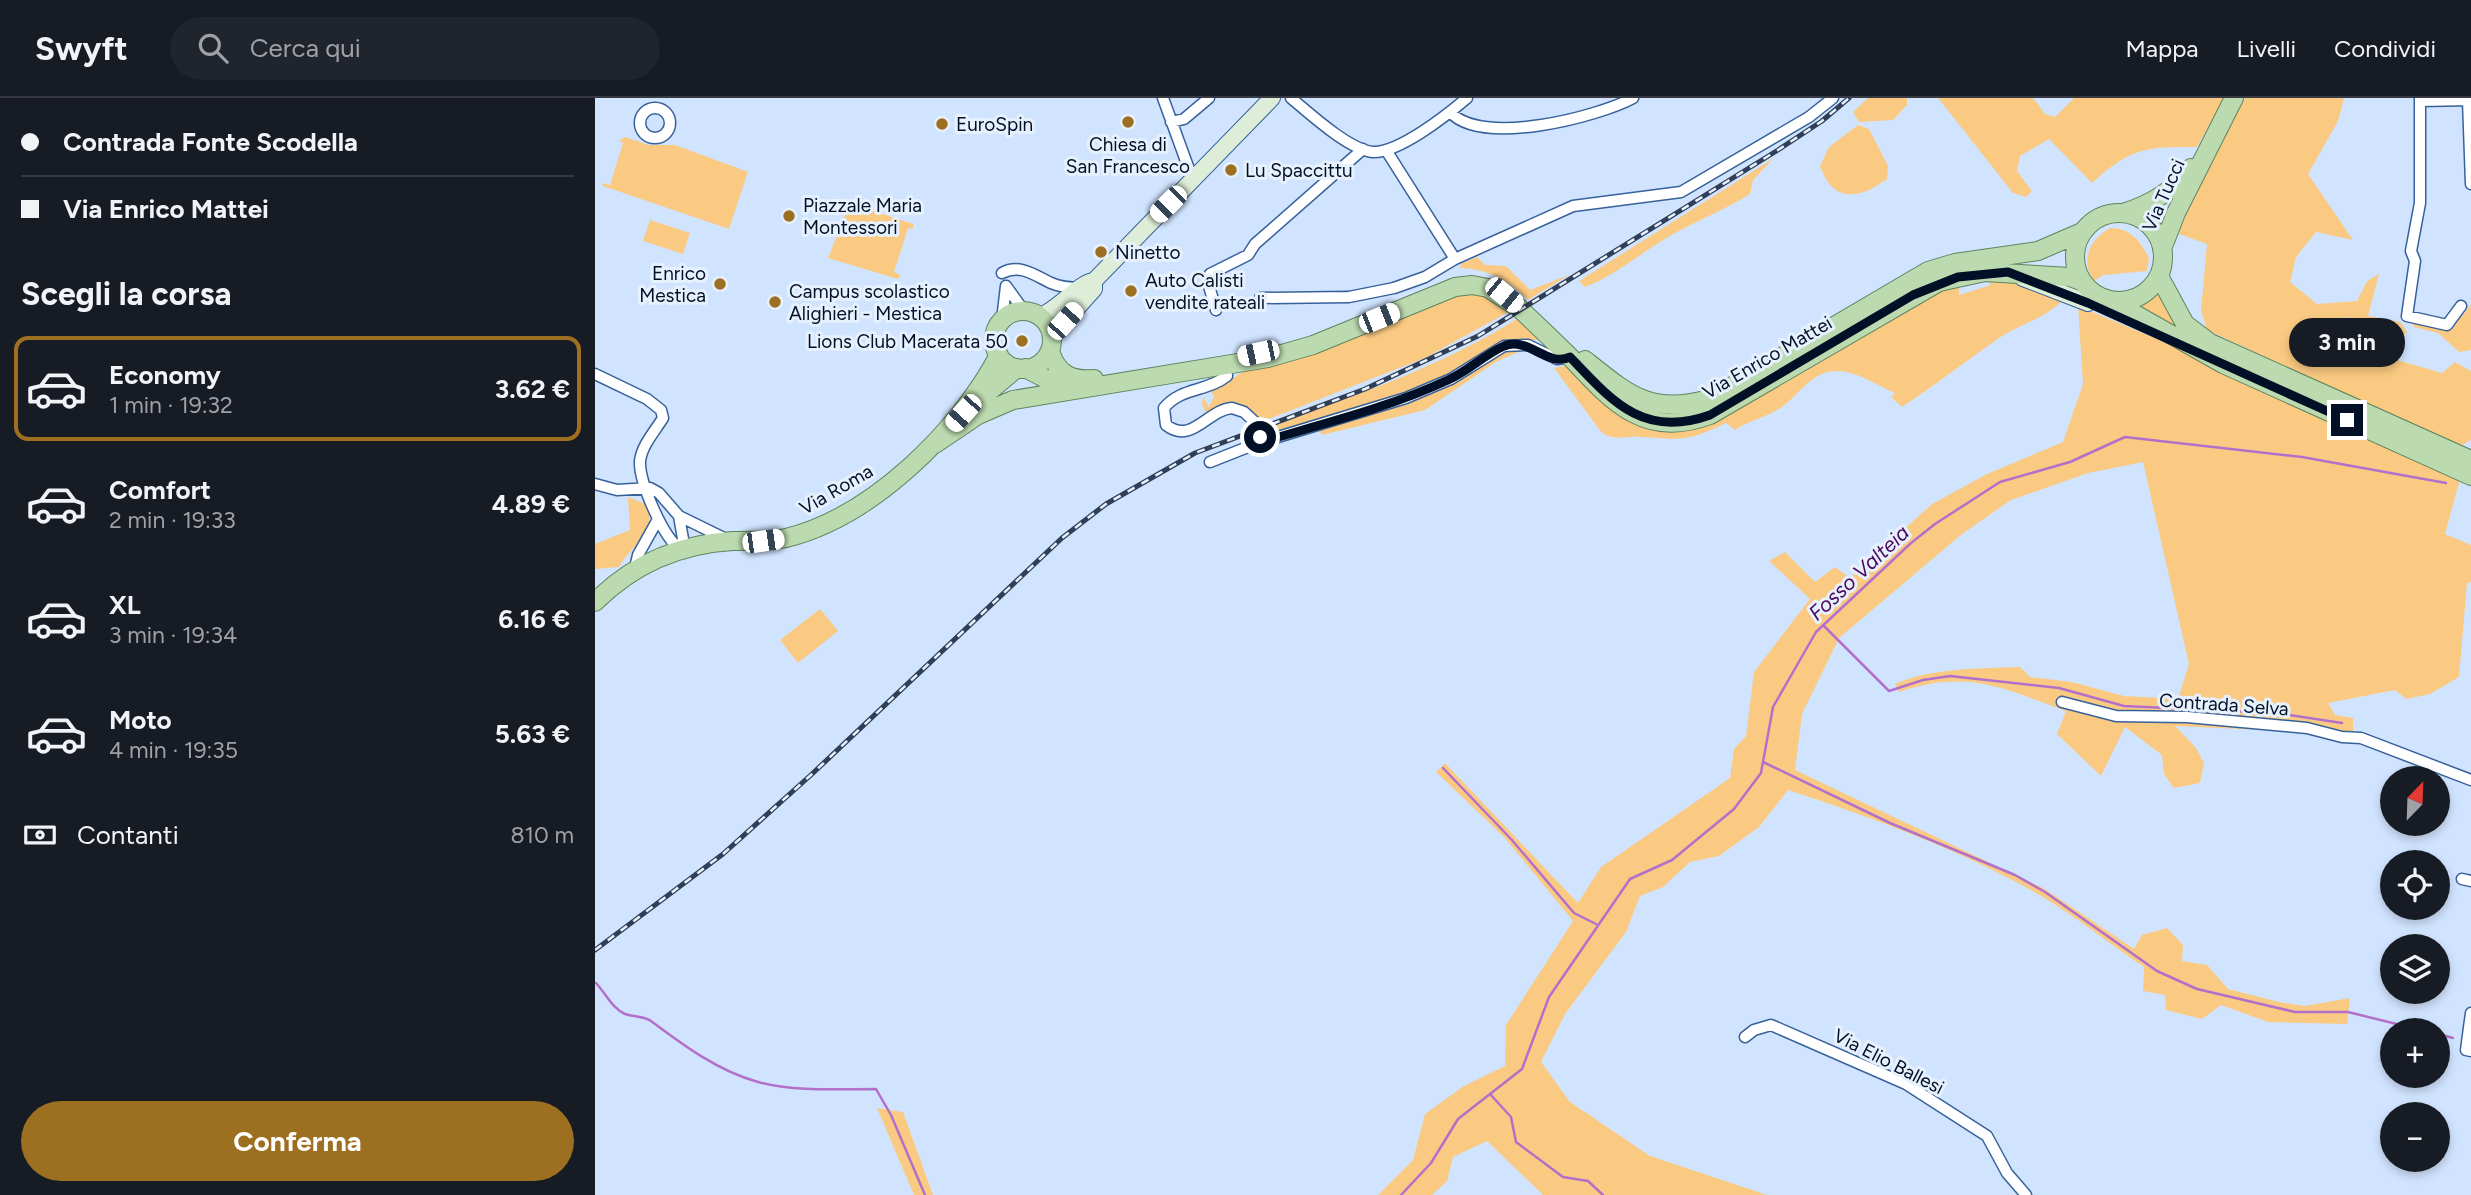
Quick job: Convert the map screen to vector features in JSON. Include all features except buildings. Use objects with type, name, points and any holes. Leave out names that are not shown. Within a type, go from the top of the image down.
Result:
[{"type":"main road","name":"Via Roma","points":[[963,413],[999,355],[995,337],[1002,320],[1012,313],[1032,313],[1058,308],[1087,285],[1272,98]]},
{"type":"main road","points":[[2208,145],[2234,98]]},
{"type":"main road","name":"Via Tucci","points":[[2123,214],[2147,204],[2169,190],[2188,172],[2208,145]]},
{"type":"main road","name":"Via Tucci","points":[[2161,262],[2208,145]]},
{"type":"main road","points":[[2161,262],[2150,289],[2139,297],[2089,294],[2075,257],[2083,232],[2104,216],[2123,214],[2150,226],[2185,324],[2210,343],[2471,460]]},
{"type":"main road","name":"Via Enrico Mattei","points":[[1051,343],[1057,368],[1080,380],[1240,357],[1309,340],[1451,281],[1473,278],[1498,285],[1628,394],[1653,404],[1686,405],[1712,398],[1928,271],[1955,262],[2038,251],[2083,232]]},
{"type":"main road","name":"Via Enrico Mattei","points":[[935,444],[993,408],[1013,400],[1225,366],[1313,345],[1444,290],[1472,285],[1504,295],[1624,410],[1653,421],[1685,423],[1710,415],[1939,282],[1985,272],[2008,272],[2070,277],[2089,294],[2223,364],[2471,476]]},
{"type":"main road","name":"Via Roma","points":[[595,602],[635,568],[680,550],[733,541],[763,541],[808,531],[864,502],[935,444],[963,413],[1021,368],[1039,364],[1051,343],[1094,289],[1087,285]]},
{"type":"main road","points":[[1032,313],[1051,343]]},
{"type":"main road","points":[[999,355],[1067,390]]},
{"type":"street","points":[[1163,98],[1195,177]]},
{"type":"street","points":[[1171,122],[1184,119],[1209,98]]},
{"type":"street","points":[[1291,98],[1363,149],[1385,150],[1450,112],[1467,98]]},
{"type":"street","points":[[1450,112],[1456,118],[1473,125],[1526,128],[1590,113],[1633,98]]},
{"type":"street","points":[[1259,298],[1349,297],[1394,288],[1425,277],[1455,259],[1573,206],[1681,192],[1809,117],[1833,98]]},
{"type":"street","points":[[2461,306],[2447,325],[2407,316],[2415,261],[2411,251],[2420,202],[2420,99],[2470,100],[2471,184]]},
{"type":"street","points":[[1216,310],[1207,279],[1210,274],[1248,255],[1255,244],[1363,149]]},
{"type":"street","points":[[1385,150],[1455,259]]},
{"type":"street","points":[[1002,273],[1014,268],[1042,276],[1052,284],[1087,285]]},
{"type":"street","points":[[1002,320],[1006,286],[1032,313]]},
{"type":"street","points":[[1210,462],[1258,443],[1406,398],[1451,379],[1504,346],[1528,345],[1557,359],[1570,357]]},
{"type":"street","points":[[1225,366],[1227,376],[1217,384],[1183,393],[1171,400],[1164,408],[1165,425],[1173,431],[1187,432],[1232,408],[1244,412],[1258,426],[1258,443]]},
{"type":"street","points":[[595,374],[661,410],[663,418],[643,449],[640,463],[657,521],[670,543],[680,550],[683,539],[679,516]]},
{"type":"street","points":[[595,484],[617,490],[646,488],[659,493],[679,516],[733,541]]},
{"type":"street","points":[[635,568],[638,555],[657,521]]},
{"type":"street","name":"Contrada Selva","points":[[2062,702],[2116,716],[2200,718],[2307,728],[2341,737],[2361,738],[2471,780]]},
{"type":"street","points":[[2471,1013],[2466,1050],[2471,1051]]},
{"type":"street","name":"Via Elio Ballesi","points":[[1745,1037],[1754,1030],[1771,1025],[1906,1084],[1987,1136],[2007,1173],[2027,1195]]},
{"type":"shaded area","points":[[1868,98],[1907,98],[1907,105],[1893,120],[1859,122],[1853,112]]},
{"type":"shaded area","points":[[1938,98],[2034,98],[2029,105],[2034,99],[2045,114],[2055,117],[2074,98],[2224,98],[2197,147],[2140,152],[2118,162],[2092,183],[2049,139],[2020,156],[2017,171],[2032,191],[2026,197],[2013,193]]},
{"type":"shaded area","points":[[2245,98],[2344,98],[2338,121],[2308,174],[2353,240],[2316,232],[2296,257],[2290,282],[2317,304],[2357,301],[2367,281],[2379,274],[2368,316],[2400,322],[2407,332],[2403,336],[2347,317],[2306,325],[2305,330],[2335,342],[2336,346],[2356,347],[2378,361],[2393,359],[2442,373],[2455,362],[2471,371],[2471,440],[2459,447],[2207,330],[2201,311],[2207,244],[2179,234],[2185,210]]},
{"type":"shaded area","points":[[1858,125],[1869,129],[1888,166],[1887,179],[1867,191],[1848,194],[1832,187],[1820,166],[1829,147]]},
{"type":"shaded area","points":[[625,137],[649,145],[675,145],[748,172],[729,229],[603,186],[602,183],[610,185],[623,143],[619,141]]},
{"type":"shaded area","points":[[1774,158],[1753,180],[1750,194],[1653,246],[1616,272],[1585,287],[1579,281]]},
{"type":"shaded area","points":[[850,203],[913,224],[913,229],[908,228],[894,272],[901,275],[898,279],[828,258]]},
{"type":"shaded area","points":[[650,220],[690,233],[683,254],[643,241]]},
{"type":"shaded area","points":[[2110,228],[2124,230],[2138,241],[2149,258],[2147,271],[2103,275],[2094,281],[2088,266],[2089,251],[2097,238]]},
{"type":"shaded area","points":[[1477,257],[1485,265],[1506,266],[1530,290],[1569,275],[1528,300],[1497,277],[1459,268],[1462,263]]},
{"type":"shaded area","points":[[1986,278],[2010,278],[2063,300],[2049,312],[1999,338],[1902,407],[1891,397],[1895,393],[1852,374],[1831,371],[1809,382],[1780,408],[1735,430],[1726,423],[1692,437],[1616,438],[1602,433],[1554,368],[1570,365],[1601,399],[1632,422],[1668,431],[1690,429],[1715,423],[1944,288],[1959,284],[1959,295],[1991,285]]},
{"type":"shaded area","points":[[1474,289],[1512,310],[1425,358],[1261,422],[1249,410],[1228,402],[1206,414],[1203,397],[1209,407],[1214,396],[1211,392],[1247,369]]},
{"type":"shaded area","points":[[2159,290],[2200,344],[2134,306]]},
{"type":"shaded area","points":[[2471,304],[2471,350],[2459,352],[2438,333],[2414,327],[2411,322],[2446,327],[2458,320]]},
{"type":"shaded area","points":[[2078,306],[2226,368],[2461,476],[2445,534],[2471,545],[2471,582],[2467,583],[2459,677],[2430,694],[2406,699],[2395,690],[2328,703],[2335,715],[2353,718],[2353,734],[2175,726],[2196,748],[2204,763],[2200,783],[2174,788],[2164,774],[2162,755],[2125,727],[2101,776],[2057,734],[2066,711],[1984,684],[1945,682],[1899,692],[1895,684],[1925,674],[2020,667],[2030,677],[2072,682],[2124,696],[2178,699],[2189,664],[2143,462],[2088,473],[2011,500],[1962,534],[1839,638],[1802,714],[1795,770],[2043,888],[2134,949],[2142,935],[2167,928],[2183,945],[2182,961],[2207,965],[2228,989],[2305,1006],[2350,998],[2347,1024],[2268,1022],[2221,1005],[2202,1019],[2166,1010],[2165,995],[2143,991],[2144,967],[2043,897],[1982,865],[1919,837],[1788,790],[1759,827],[1719,856],[1690,862],[1663,887],[1640,896],[1626,932],[1565,1014],[1541,1062],[1570,1102],[1650,1156],[1767,1195],[1543,1195],[1487,1141],[1453,1157],[1447,1181],[1432,1195],[1378,1195],[1413,1160],[1425,1114],[1464,1086],[1505,1066],[1506,1025],[1573,921],[1505,838],[1436,772],[1445,763],[1578,903],[1601,867],[1730,778],[1734,749],[1746,736],[1754,672],[1810,599],[1769,561],[1785,552],[1815,582],[1835,567],[1850,578],[1932,504],[1987,474],[2063,442],[2083,384]]},
{"type":"shaded area","points":[[1520,317],[1544,339],[1525,341],[1405,395],[1265,436],[1262,428],[1362,393],[1427,366]]},
{"type":"shaded area","points":[[1525,349],[1496,362],[1425,410],[1322,435],[1318,428],[1414,398],[1500,352]]},
{"type":"shaded area","points":[[628,497],[650,506],[645,533],[619,567],[595,569],[595,544],[630,530]]},
{"type":"shaded area","points":[[820,609],[838,631],[798,663],[780,640]]},
{"type":"shaded area","points":[[877,1108],[903,1112],[933,1195],[914,1195]]},
{"type":"waterway","name":"Fosso Valteia","points":[[1401,1195],[1431,1163],[1458,1119],[1522,1069],[1549,997],[1630,879],[1672,860],[1734,809],[1761,773],[1773,707],[1816,632],[1935,524],[2000,482],[2070,462],[2125,437],[2302,457],[2446,483]]},
{"type":"waterway","points":[[1823,625],[1889,691],[1923,680],[1950,676],[2059,688],[2124,706],[2276,713],[2342,723]]},
{"type":"waterway","points":[[1763,762],[1890,823],[2015,875],[2045,892],[2157,971],[2197,989],[2295,1012],[2348,1012],[2380,1020]]},
{"type":"waterway","points":[[1443,768],[1511,839],[1574,913],[1596,924]]},
{"type":"waterway","points":[[596,983],[620,1011],[648,1019],[701,1056],[743,1077],[787,1087],[876,1089],[891,1115],[925,1195]]},
{"type":"waterway","points":[[1490,1094],[1511,1117],[1516,1142],[1563,1177],[1588,1181],[1603,1195]]},
{"type":"railway","points":[[595,950],[723,854],[812,774],[1062,538],[1106,504],[1195,453],[1365,389],[1478,336],[1778,150],[1822,121],[1849,98]]},
{"type":"place","name":"Chiesa di San Francesco","points":[[1128,122]]},
{"type":"place","name":"EuroSpin","points":[[942,124]]},
{"type":"place","name":"Lu Spaccittu","points":[[1231,170]]},
{"type":"place","name":"Piazzale Maria Montessori","points":[[789,216]]},
{"type":"place","name":"Ninetto","points":[[1101,252]]},
{"type":"place","name":"Enrico Mestica","points":[[720,284]]},
{"type":"place","name":"Auto Calisti vendite rateali","points":[[1131,291]]},
{"type":"place","name":"Campus scolastico Alighieri - Mestica","points":[[775,302]]},
{"type":"place","name":"Lions Club Macerata 50","points":[[1022,341]]},
{"type":"route","points":[[1260,437],[1258,443],[1406,398],[1451,379],[1504,346],[1515,344],[1528,345],[1557,359],[1570,357],[1608,398],[1624,410],[1653,421],[1685,423],[1710,415],[1913,295],[1939,282],[1985,272],[2008,272],[2070,295],[2347,420]]}]
